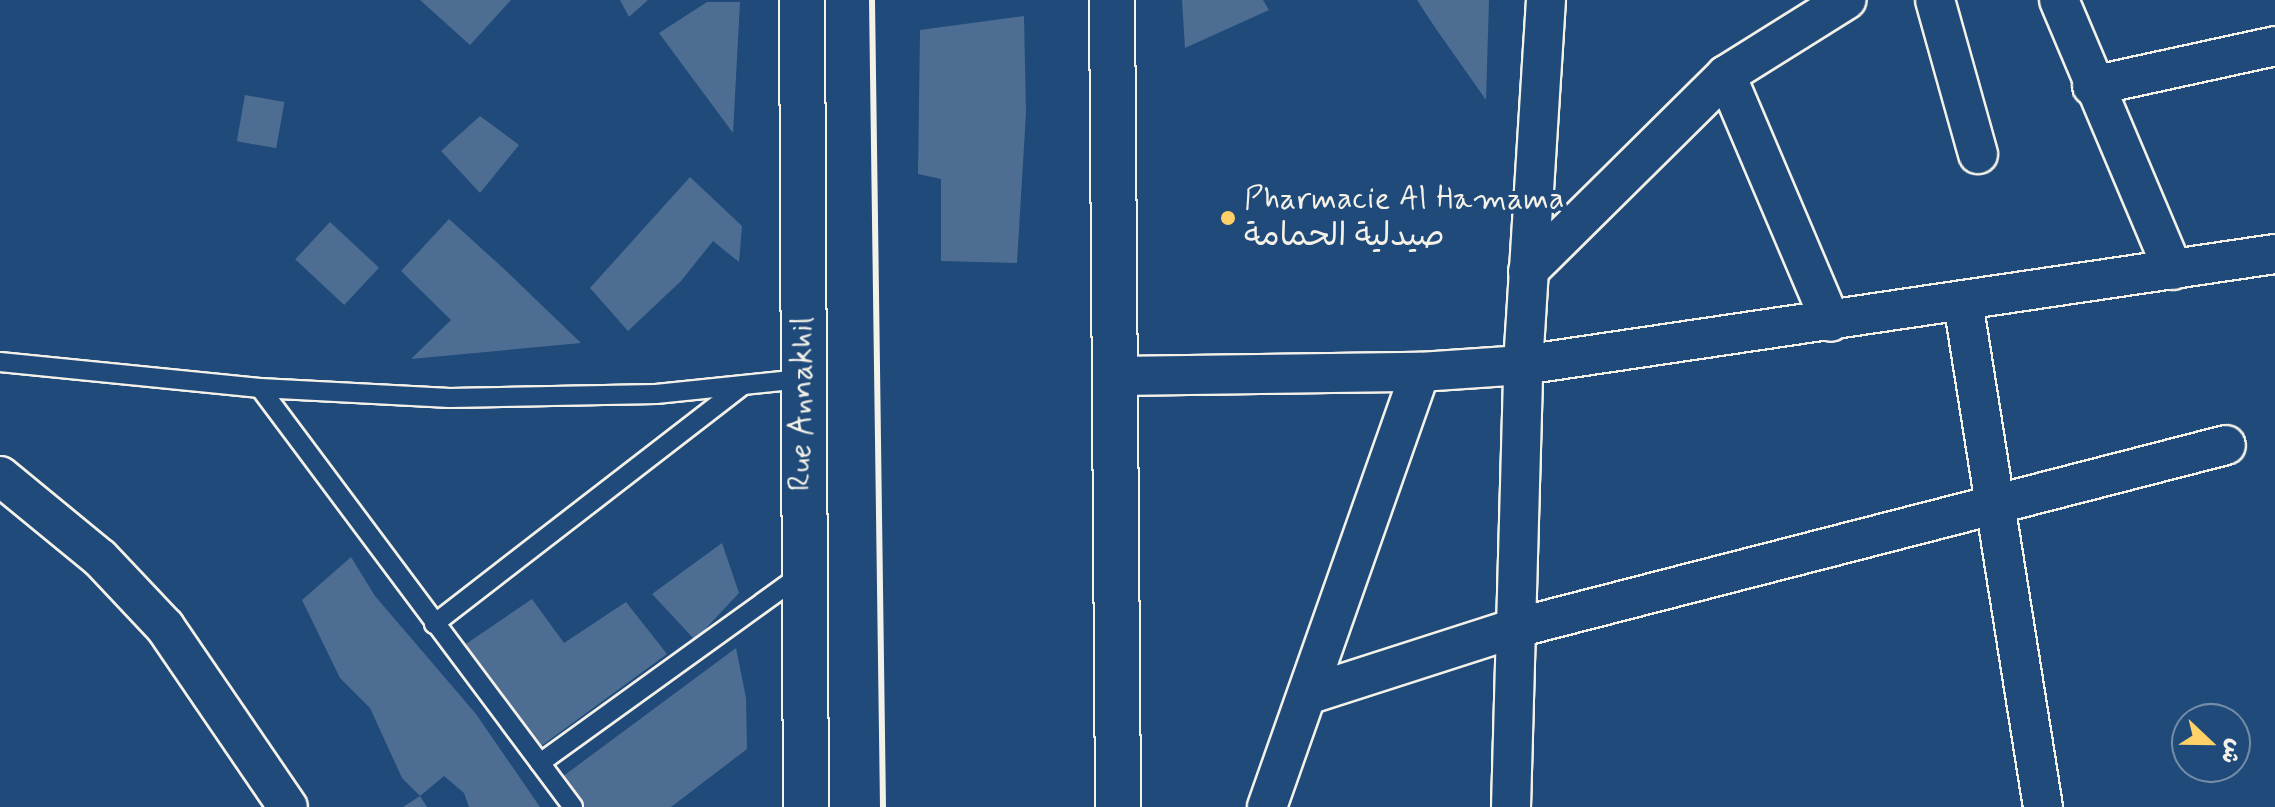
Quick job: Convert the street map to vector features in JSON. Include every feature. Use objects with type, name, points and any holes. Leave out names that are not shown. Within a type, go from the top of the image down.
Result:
[{"type":"street","name":"Rue Annakhil","points":[[802,0],[801,574],[806,807]]},
{"type":"street","points":[[1112,0],[1118,807]]},
{"type":"street","points":[[1511,807],[1523,365],[1546,0]]},
{"type":"street","points":[[1528,271],[1726,75],[1846,0]]},
{"type":"street","points":[[1935,0],[1978,154]]},
{"type":"street","points":[[2059,0],[2092,86],[2173,270]]},
{"type":"street","points":[[2092,86],[2275,46]]},
{"type":"street","points":[[1726,75],[1831,322]]},
{"type":"street","points":[[1117,376],[1420,372],[1523,365],[1831,322],[2275,254]]},
{"type":"street","points":[[1963,302],[1999,507],[2043,807]]},
{"type":"street","points":[[1267,807],[1310,694],[1420,372]]},
{"type":"street","points":[[1310,694],[1516,628],[1999,507],[2226,445]]},
{"type":"street","points":[[0,476],[100,558],[165,627],[288,807]]},
{"type":"lane","points":[[0,362],[260,388],[540,398],[801,379]]},
{"type":"lane","points":[[434,624],[743,385]]},
{"type":"lane","points":[[260,388],[573,807]]},
{"type":"lane","points":[[540,763],[801,574]]},
{"type":"building","points":[[420,0],[511,0],[470,45]]},
{"type":"building","points":[[620,0],[648,0],[629,17]]},
{"type":"building","points":[[1182,0],[1263,0],[1269,10],[1185,48]]},
{"type":"building","points":[[1417,0],[1489,0],[1486,100],[1434,26]]},
{"type":"building","points":[[707,2],[740,2],[733,133],[659,33]]},
{"type":"building","points":[[1024,16],[1026,113],[1017,263],[941,261],[941,179],[918,174],[920,30]]},
{"type":"building","points":[[245,95],[284,102],[276,148],[237,141]]},
{"type":"building","points":[[480,116],[519,145],[480,193],[441,151]]},
{"type":"building","points":[[690,177],[742,226],[739,262],[713,241],[681,281],[628,331],[590,288]]},
{"type":"building","points":[[449,219],[581,343],[411,359],[451,320],[401,271]]},
{"type":"building","points":[[330,222],[379,268],[344,305],[295,259]]},
{"type":"building","points":[[722,543],[739,593],[695,640],[652,594]]},
{"type":"building","points":[[351,557],[375,596],[476,714],[540,807],[469,807],[464,793],[444,776],[420,796],[402,778],[370,708],[340,678],[302,600]]},
{"type":"building","points":[[532,599],[564,643],[626,602],[667,654],[537,749],[463,646]]},
{"type":"building","points":[[736,648],[746,698],[747,749],[671,807],[581,807],[562,777]]},
{"type":"building","points":[[420,796],[427,807],[403,807]]},
{"type":"railway","points":[[872,0],[883,807]]},
{"type":"place","name":"Pharmacie Al Hamama صيدلية الحمامة","points":[[1228,218]]}]
